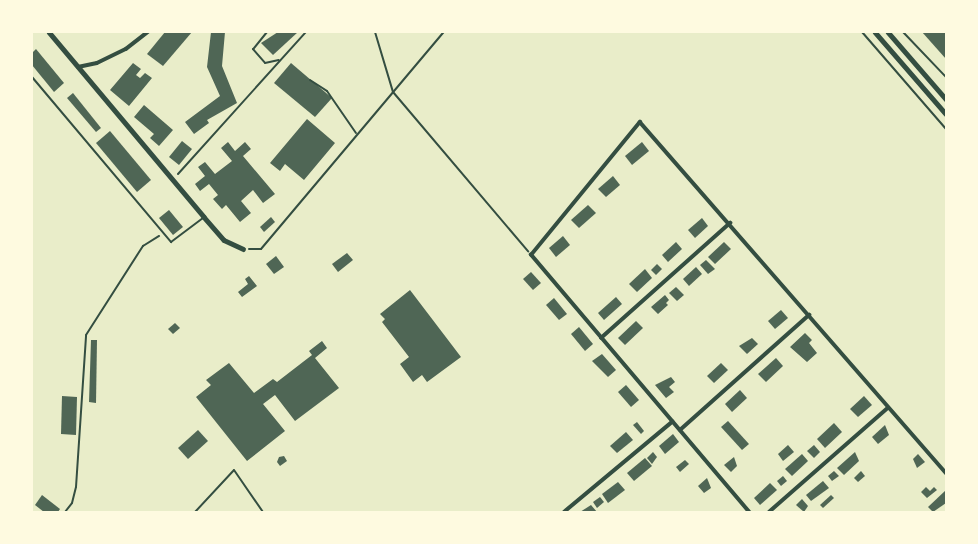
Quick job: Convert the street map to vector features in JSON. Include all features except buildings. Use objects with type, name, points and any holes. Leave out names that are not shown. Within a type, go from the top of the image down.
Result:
[{"type":"street","points":[[49,32],[224,240],[243,249]]},
{"type":"street","points":[[78,67],[97,63],[125,49],[148,32]]},
{"type":"street","points":[[876,32],[947,114]]},
{"type":"street","points":[[888,32],[947,99]]},
{"type":"street","points":[[749,513],[531,255],[640,122],[947,473]]},
{"type":"street","points":[[601,338],[730,223]]},
{"type":"street","points":[[680,430],[809,315]]},
{"type":"street","points":[[769,513],[889,407]]},
{"type":"street","points":[[564,513],[672,422]]},
{"type":"lane","points":[[32,77],[171,243],[204,217]]},
{"type":"path","points":[[267,32],[253,49],[265,64],[281,60]]},
{"type":"path","points":[[171,180],[306,32]]},
{"type":"path","points":[[375,32],[393,92],[531,255]]},
{"type":"path","points":[[243,249],[261,249],[325,177],[357,134],[444,32]]},
{"type":"path","points":[[862,32],[947,129]]},
{"type":"path","points":[[903,32],[947,77]]},
{"type":"path","points":[[310,80],[327,92],[357,134]]},
{"type":"path","points":[[65,513],[72,503],[76,487],[86,335],[143,246],[163,233]]},
{"type":"path","points":[[194,513],[234,470],[263,513]]}]
